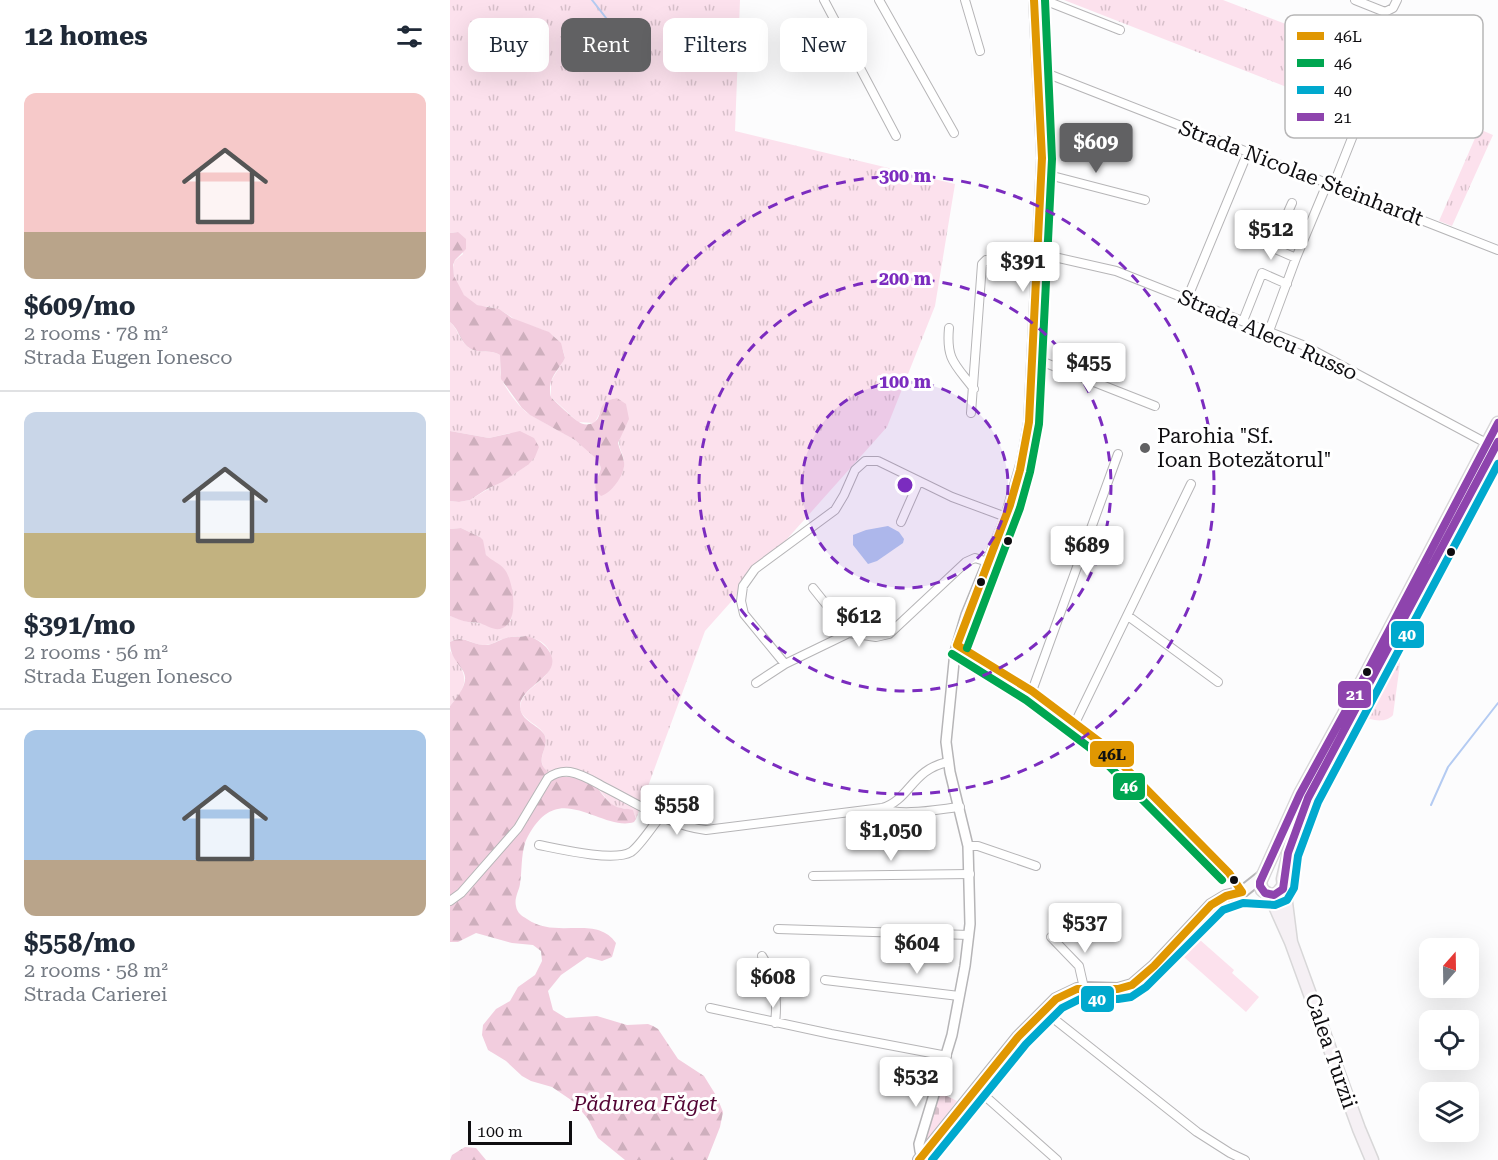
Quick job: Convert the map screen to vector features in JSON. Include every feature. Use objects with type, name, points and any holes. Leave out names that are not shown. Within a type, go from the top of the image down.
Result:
[{"type":"main road","name":"Calea Turzii","points":[[1292,942],[1283,882],[1291,844],[1308,798],[1493,443],[1498,423]]},
{"type":"main road","name":"Calea Turzii","points":[[1372,1160],[1355,1119],[1292,942],[1267,894],[1260,886],[1300,794],[1493,443]]},
{"type":"main road","points":[[921,1157],[1018,1037],[1061,996],[1083,988],[1118,990],[1126,988],[1139,980],[1211,905],[1226,896],[1242,892],[1267,894],[1280,892],[1283,882],[1277,873],[1269,872],[1242,892]]},
{"type":"street","points":[[824,0],[896,136]]},
{"type":"street","points":[[879,0],[954,133]]},
{"type":"street","points":[[965,0],[980,51]]},
{"type":"street","points":[[921,1157],[919,1144],[947,1056],[969,935],[968,846],[948,762],[947,721],[957,645],[966,615],[1006,517],[1022,461],[1029,422],[1041,173],[1034,0]]},
{"type":"street","points":[[1044,0],[1120,30]]},
{"type":"street","points":[[1355,0],[1387,12],[1395,4]]},
{"type":"street","name":"Strada Nicolae Steinhardt","points":[[1038,70],[1498,250]]},
{"type":"street","points":[[1269,332],[1309,225],[1330,185],[1350,138]]},
{"type":"street","points":[[1187,299],[1245,159]]},
{"type":"street","points":[[1041,173],[1145,200]]},
{"type":"street","points":[[1272,248],[1292,203]]},
{"type":"street","points":[[1286,215],[1309,225]]},
{"type":"street","points":[[1257,241],[1296,258]]},
{"type":"street","name":"Strada Alecu Russo","points":[[1037,253],[1116,271],[1243,321],[1328,357],[1493,443]]},
{"type":"street","points":[[971,413],[983,261],[1037,273]]},
{"type":"street","points":[[1243,321],[1262,273],[1287,284]]},
{"type":"street","points":[[949,328],[949,353],[974,389]]},
{"type":"street","points":[[1033,358],[1155,406]]},
{"type":"street","points":[[1032,691],[1118,454]]},
{"type":"street","points":[[785,664],[743,612],[742,590],[752,572],[835,510],[855,470],[862,462],[878,461],[975,507],[1006,517]]},
{"type":"street","points":[[901,522],[919,481]]},
{"type":"street","points":[[1076,723],[1191,484]]},
{"type":"street","points":[[756,683],[785,664],[849,633],[876,637],[889,634],[966,562],[975,558],[988,562]]},
{"type":"street","points":[[813,588],[849,633]]},
{"type":"street","points":[[1128,616],[1218,682]]},
{"type":"street","points":[[957,645],[1032,691],[1101,743],[1229,873],[1242,892]]},
{"type":"street","points":[[450,901],[461,893],[518,828],[548,778],[554,774],[562,772],[581,775],[661,816],[693,829],[706,830],[882,808],[900,798],[926,770],[948,762]]},
{"type":"street","points":[[882,808],[889,812],[899,812],[960,807]]},
{"type":"street","points":[[539,845],[581,852],[624,855],[634,849],[661,816]]},
{"type":"street","points":[[968,846],[978,846],[1036,866]]},
{"type":"street","points":[[813,876],[970,874]]},
{"type":"street","points":[[778,929],[969,935]]},
{"type":"street","points":[[1051,937],[1079,966],[1083,988]]},
{"type":"street","points":[[762,956],[773,976],[777,1005],[775,1023]]},
{"type":"street","points":[[825,980],[958,996]]},
{"type":"street","points":[[872,981],[958,996]]},
{"type":"street","points":[[710,1008],[947,1056]]},
{"type":"street","points":[[1044,1011],[1197,1132],[1215,1145],[1245,1160]]},
{"type":"street","points":[[976,1088],[1057,1160]]},
{"type":"green space","points":[[450,0],[740,0],[739,18],[663,18],[663,72],[737,72],[735,131],[955,184],[935,306],[887,427],[705,631],[636,819],[631,810],[612,805],[598,789],[587,781],[570,775],[550,773],[544,768],[542,760],[546,744],[545,736],[520,709],[526,694],[549,671],[551,655],[544,644],[524,636],[509,637],[487,645],[463,639],[450,642],[450,616],[484,624],[511,621],[513,596],[486,555],[480,537],[461,528],[450,529],[450,501],[470,500],[528,465],[510,433],[489,438],[450,431],[450,322],[464,343],[471,349],[500,355],[503,382],[526,412],[591,452],[601,468],[595,482],[613,487],[622,472],[624,463],[619,445],[617,398],[605,404],[594,423],[578,422],[551,397],[551,381],[565,358],[558,341],[546,331],[514,319],[500,310],[468,300],[455,280],[454,263],[463,254],[457,232],[450,233]]},
{"type":"green space","points":[[1064,0],[1223,0],[1285,24],[1285,86]]},
{"type":"green space","points":[[1040,4],[1046,6],[1047,31],[1041,31]]},
{"type":"green space","points":[[1483,131],[1493,135],[1452,226],[1439,221],[1475,138],[1483,138]]},
{"type":"green space","points":[[458,232],[466,239],[466,249],[455,260],[454,276],[464,295],[477,305],[499,309],[512,318],[549,332],[561,343],[565,358],[551,383],[552,399],[582,424],[591,424],[597,420],[605,402],[617,398],[626,404],[629,419],[618,443],[623,459],[623,472],[610,491],[605,494],[601,496],[595,487],[601,468],[598,460],[575,440],[530,415],[522,408],[501,379],[500,355],[471,349],[464,343],[450,322],[450,233]]},
{"type":"green space","points":[[450,431],[489,438],[520,431],[534,438],[539,447],[535,457],[528,465],[502,482],[470,500],[450,501]]},
{"type":"green space","points":[[461,528],[483,540],[486,555],[503,568],[508,576],[513,593],[513,612],[506,626],[500,629],[450,616],[450,529]]},
{"type":"green space","name":"Pădurea Făget","points":[[526,636],[542,643],[552,657],[552,665],[548,672],[527,692],[520,707],[523,716],[546,738],[542,765],[554,775],[589,781],[611,804],[633,810],[636,819],[634,822],[615,822],[563,808],[549,812],[533,828],[525,843],[516,900],[517,908],[527,919],[539,925],[551,928],[598,930],[608,935],[616,943],[612,957],[602,961],[587,957],[561,975],[548,991],[553,1010],[566,1018],[597,1016],[627,1025],[648,1024],[658,1029],[678,1059],[704,1076],[723,1112],[720,1127],[707,1160],[625,1160],[598,1138],[588,1119],[574,1102],[552,1087],[522,1076],[506,1061],[488,1050],[482,1035],[483,1025],[496,1009],[510,1001],[518,987],[535,975],[542,961],[541,951],[533,945],[512,943],[476,933],[458,942],[450,942],[450,706],[460,693],[465,676],[451,652],[450,642],[462,639],[486,645],[508,637]]},
{"type":"green space","points":[[450,651],[463,673],[464,684],[450,706]]},
{"type":"green space","points":[[1393,655],[1400,664],[1393,715],[1386,720],[1373,720],[1361,716],[1359,712],[1387,657]]},
{"type":"green space","points":[[1200,940],[1234,970],[1232,973],[1259,997],[1246,1012],[1184,957]]},
{"type":"green space","points":[[939,1092],[957,1101],[927,1141],[923,1137]]},
{"type":"green space","points":[[465,1147],[476,1148],[486,1160],[450,1160],[452,1155]]},
{"type":"water","points":[[888,526],[899,532],[904,539],[903,543],[877,561],[868,564],[853,545],[853,535]]},
{"type":"waterway","points":[[592,0],[606,18]]},
{"type":"waterway","points":[[1431,805],[1448,767],[1498,703]]},
{"type":"transit line","name":"46L","points":[[957,645],[1010,505],[1020,470],[1029,422],[1042,158],[1034,0]]},
{"type":"transit line","name":"46","points":[[967,648],[1020,508],[1030,472],[1039,424],[1052,159],[1045,0]]},
{"type":"transit line","name":"21","points":[[1498,423],[1300,794],[1260,882],[1265,893],[1274,895],[1283,889],[1288,853],[1308,798],[1498,442]]},
{"type":"transit line","name":"40","points":[[932,1160],[1026,1044],[1062,1008],[1080,999],[1131,997],[1146,987],[1223,910],[1243,903],[1275,905],[1287,900],[1294,888],[1298,856],[1318,802],[1498,464]]},
{"type":"transit line","name":"46L","points":[[957,645],[1032,691],[1101,743],[1229,873],[1242,892]]},
{"type":"transit line","name":"46","points":[[952,654],[1026,700],[1094,751],[1222,880]]},
{"type":"transit line","name":"46L","points":[[919,1160],[1018,1037],[1056,999],[1077,989],[1118,989],[1132,985],[1154,966],[1211,905],[1226,896],[1242,892]]},
{"type":"place","name":"Parohia \"Sf. Ioan Botezătorul\"","points":[[1145,448]]}]
